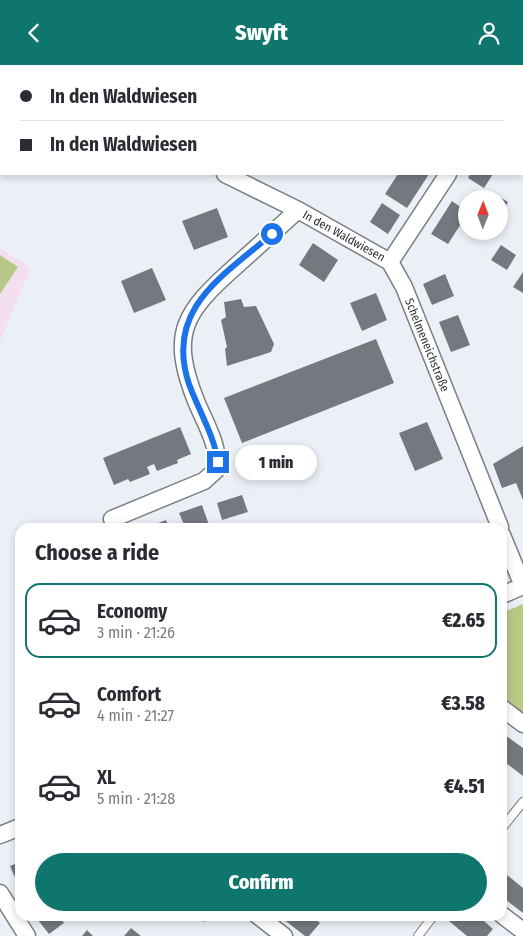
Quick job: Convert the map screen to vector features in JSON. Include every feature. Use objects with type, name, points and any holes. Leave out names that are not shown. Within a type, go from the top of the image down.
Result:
[{"type":"street","name":"In den Waldwiesen","points":[[227,175],[298,210],[390,262]]},
{"type":"street","points":[[390,262],[447,175]]},
{"type":"street","name":"In den Waldwiesen","points":[[112,519],[204,481],[216,470],[217,455],[189,384],[184,362],[184,340],[188,319],[205,293],[298,210]]},
{"type":"street","name":"Schelmeneichstraße","points":[[390,262],[404,287],[498,523]]},
{"type":"street","points":[[507,547],[523,586],[507,593]]},
{"type":"street","points":[[507,712],[523,724]]},
{"type":"street","points":[[0,835],[15,829]]},
{"type":"street","points":[[0,893],[15,917]]},
{"type":"street","points":[[507,919],[523,931]]},
{"type":"street","points":[[18,921],[27,936]]},
{"type":"street","points":[[265,921],[284,936]]},
{"type":"lane","points":[[507,822],[523,802]]},
{"type":"lane","points":[[418,936],[429,921]]},
{"type":"shaded area","points":[[0,248],[31,268],[0,341]]},
{"type":"green space","points":[[0,255],[18,267],[0,294]]},
{"type":"green space","points":[[523,604],[523,714],[507,701],[507,611]]},
{"type":"building","points":[[397,175],[428,175],[407,208],[385,194]]},
{"type":"building","points":[[470,175],[492,175],[484,188],[468,178]]},
{"type":"building","points":[[452,201],[458,205],[458,228],[448,244],[431,234]]},
{"type":"building","points":[[382,203],[400,215],[388,234],[370,222]]},
{"type":"building","points":[[217,208],[228,237],[194,250],[182,221]]},
{"type":"building","points":[[313,243],[338,260],[324,282],[299,265]]},
{"type":"building","points":[[501,245],[516,255],[507,270],[491,260]]},
{"type":"building","points":[[152,268],[166,300],[134,313],[121,281]]},
{"type":"building","points":[[523,272],[523,293],[513,287]]},
{"type":"building","points":[[445,274],[454,296],[432,305],[423,284]]},
{"type":"building","points":[[376,293],[387,320],[362,331],[350,303]]},
{"type":"building","points":[[241,299],[244,307],[256,306],[274,344],[271,352],[227,366],[225,349],[227,347],[221,320],[226,317],[224,302]]},
{"type":"building","points":[[458,315],[470,345],[451,352],[439,322]]},
{"type":"building","points":[[376,339],[394,383],[242,443],[224,398]]},
{"type":"building","points":[[427,422],[443,459],[415,471],[399,433]]},
{"type":"building","points":[[180,427],[191,454],[177,460],[178,463],[157,471],[154,464],[147,467],[150,474],[130,482],[128,479],[114,485],[103,458]]},
{"type":"building","points":[[523,446],[523,500],[516,483],[502,488],[493,464]]},
{"type":"building","points":[[242,495],[248,512],[222,520],[217,503]]},
{"type":"building","points":[[202,505],[208,523],[183,523],[179,513]]},
{"type":"building","points":[[507,737],[523,748],[523,776],[507,764]]},
{"type":"building","points":[[15,864],[15,878],[10,866]]},
{"type":"building","points":[[507,875],[523,888],[523,913],[507,901]]},
{"type":"building","points":[[39,921],[62,921],[64,923],[49,934]]},
{"type":"building","points":[[286,921],[318,921],[320,923],[309,936],[305,936]]},
{"type":"building","points":[[449,921],[484,921],[493,929],[487,936],[467,936]]},
{"type":"building","points":[[131,928],[141,936],[124,936]]},
{"type":"building","points":[[87,930],[93,936],[82,936]]},
{"type":"route","points":[[218,462],[186,374],[183,352],[188,319],[197,302],[205,293],[272,234]]}]
